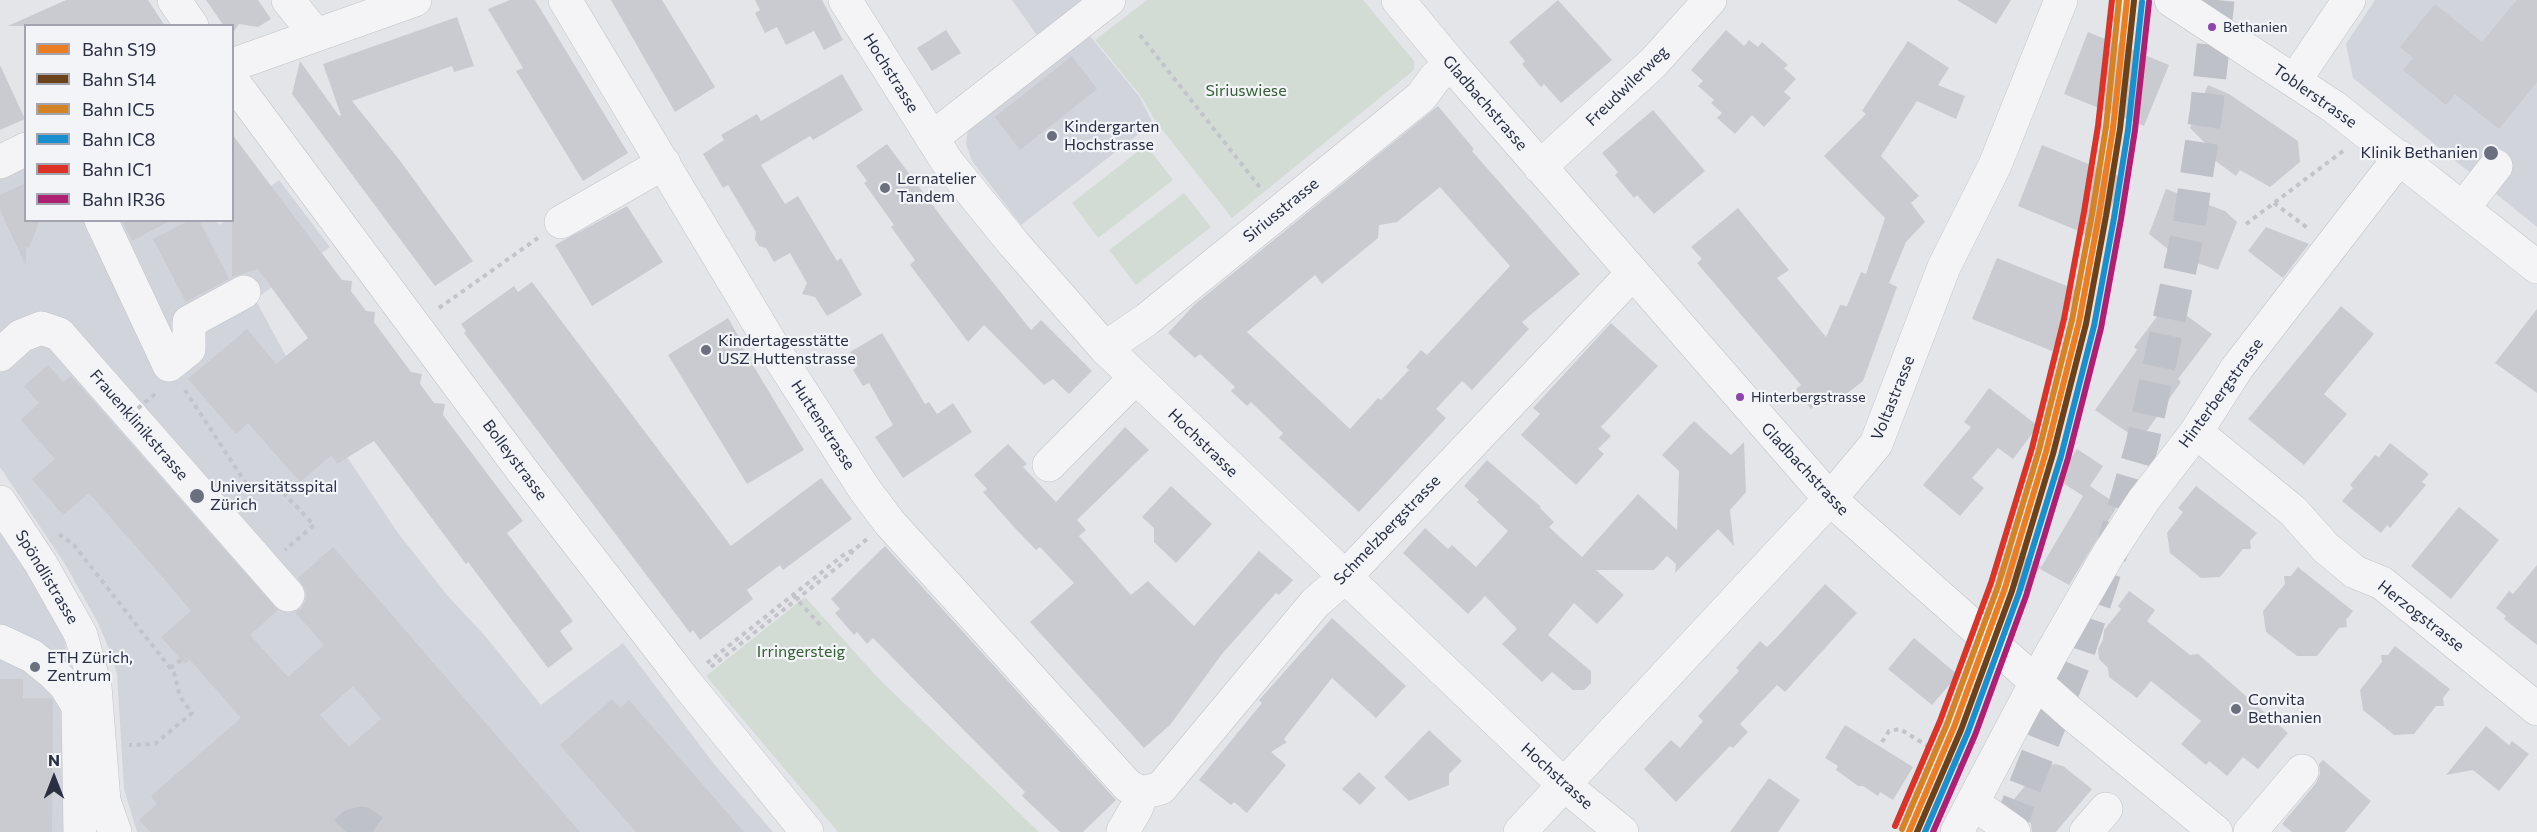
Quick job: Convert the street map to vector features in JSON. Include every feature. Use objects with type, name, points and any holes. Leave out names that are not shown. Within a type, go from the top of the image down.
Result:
[{"type":"street","points":[[174,0],[191,24]]},
{"type":"street","points":[[288,0],[316,35]]},
{"type":"street","points":[[234,64],[415,0]]},
{"type":"street","name":"Huttenstrasse","points":[[565,0],[776,352],[871,498],[889,522],[1128,786],[1146,793]]},
{"type":"street","name":"Hochstrasse","points":[[845,0],[948,163],[1014,244],[1105,348],[1563,784],[1622,832]]},
{"type":"street","points":[[932,138],[1108,0]]},
{"type":"street","name":"Gladbachstrasse","points":[[1398,0],[1632,274],[1830,499],[2036,684],[2216,832]]},
{"type":"street","name":"Freudwilerweg","points":[[1540,167],[1653,63],[1710,0]]},
{"type":"street","name":"Voltastrasse","points":[[1520,832],[1830,499],[1876,444],[1944,267],[1995,165],[2061,0]]},
{"type":"street","name":"Toblerstrasse","points":[[2171,0],[2295,80],[2400,157],[2537,267]]},
{"type":"street","points":[[2295,80],[2349,0]]},
{"type":"street","name":"Siriusstrasse","points":[[1105,348],[1146,320],[1421,97],[1435,78],[1451,64]]},
{"type":"street","name":"Bolleystrasse","points":[[234,83],[524,473],[687,684],[807,832]]},
{"type":"street","points":[[0,162],[24,150]]},
{"type":"street","name":"Hinterbergstrasse","points":[[1958,832],[2036,684],[2109,553],[2143,501],[2196,432],[2237,368],[2400,157]]},
{"type":"street","points":[[561,222],[664,163]]},
{"type":"street","points":[[2463,208],[2496,166]]},
{"type":"street","points":[[102,222],[169,365],[189,349],[189,322],[244,292]]},
{"type":"street","name":"Schmelzbergstrasse","points":[[1123,831],[1146,793],[1161,788],[1315,603],[1345,577],[1632,274]]},
{"type":"street","name":"Frauenklinikstrasse","points":[[0,355],[21,336],[41,328],[59,334],[288,595]]},
{"type":"street","points":[[1049,465],[1135,378]]},
{"type":"street","name":"Herzogstrasse","points":[[2196,432],[2293,511],[2326,548],[2355,572],[2382,583],[2537,709]]},
{"type":"street","name":"Spöndlistrasse","points":[[0,502],[41,564],[81,635],[95,686],[104,801],[114,832]]},
{"type":"street","points":[[0,641],[32,656],[54,674],[66,685],[78,706],[80,832]]},
{"type":"street","points":[[2250,832],[2302,771]]},
{"type":"street","points":[[1973,803],[2014,832]]},
{"type":"path","points":[[1140,35],[1264,192]]},
{"type":"path","points":[[2246,224],[2348,147]]},
{"type":"path","points":[[2274,203],[2310,230]]},
{"type":"path","points":[[433,313],[561,222]]},
{"type":"path","points":[[169,365],[247,485],[276,485],[314,525],[289,546]]},
{"type":"path","points":[[124,420],[154,394]]},
{"type":"path","points":[[54,530],[74,545],[174,673],[180,697],[192,713],[155,744],[130,745]]},
{"type":"path","points":[[846,553],[704,669],[849,558],[854,550]]},
{"type":"path","points":[[793,595],[821,626]]},
{"type":"path","points":[[170,668],[181,660]]},
{"type":"path","points":[[1882,742],[1888,731],[1900,729],[1965,769]]},
{"type":"shaded area","points":[[1012,0],[1127,0],[1052,57]]},
{"type":"shaded area","name":"Klinik Bethanien","points":[[2375,0],[2537,0],[2537,227],[2353,78],[2346,44]]},
{"type":"shaded area","name":"Kindergarten Hochstrasse","points":[[1090,36],[1139,96],[1153,123],[1021,225],[972,161],[966,144],[968,129]]},
{"type":"shaded area","name":"Universitätsspital Zürich","points":[[24,164],[24,222],[217,222],[219,225],[224,222],[234,222],[234,214],[279,180],[330,247],[255,299],[316,411],[398,533],[447,595],[486,637],[541,705],[623,643],[714,764],[773,832],[137,832],[124,789],[117,674],[109,649],[97,621],[65,564],[0,467],[0,176]]},
{"type":"shaded area","name":"ETH Zürich, Zentrum","points":[[0,528],[63,631],[96,832],[0,832]]},
{"type":"green space","name":"Siriuswiese","points":[[1147,0],[1363,0],[1414,61],[1414,70],[1232,218],[1156,122],[1140,95],[1095,40]]},
{"type":"green space","points":[[1146,145],[1173,180],[1098,238],[1072,203]]},
{"type":"green space","points":[[1184,193],[1211,227],[1136,285],[1109,250]]},
{"type":"green space","name":"Irringersteig","points":[[805,597],[880,680],[1039,832],[838,832],[706,676]]},
{"type":"building","points":[[66,0],[148,0],[164,24],[24,24],[24,26],[8,26]]},
{"type":"building","points":[[206,0],[258,0],[271,19],[258,27],[239,24],[234,31],[234,24],[223,24]]},
{"type":"building","points":[[510,0],[535,0],[628,153],[583,181],[516,71],[523,68],[488,9]]},
{"type":"building","points":[[611,0],[662,0],[715,87],[675,112]]},
{"type":"building","points":[[755,0],[822,0],[843,40],[824,50],[814,31],[786,45],[777,27],[765,33],[755,13],[760,10]]},
{"type":"building","points":[[1558,0],[1612,60],[1561,103],[1544,84],[1541,87],[1522,64],[1525,61],[1509,42]]},
{"type":"building","points":[[1957,0],[2011,0],[1996,24]]},
{"type":"building","points":[[2517,0],[2537,0],[2537,82],[2499,129],[2455,94],[2446,105],[2403,70],[2413,58],[2400,47],[2435,4],[2482,42]]},
{"type":"building","points":[[457,17],[474,66],[454,72],[452,66],[352,101],[401,162],[473,261],[435,286],[292,94],[300,61],[339,116],[341,115],[323,64]]},
{"type":"building","points":[[946,30],[961,53],[932,71],[917,48]]},
{"type":"building","points":[[1726,30],[1744,46],[1749,40],[1758,47],[1762,42],[1788,65],[1784,68],[1796,79],[1784,92],[1791,98],[1764,127],[1752,115],[1735,134],[1717,118],[1722,113],[1711,103],[1714,100],[1698,86],[1703,81],[1691,70]]},
{"type":"building","points":[[2088,32],[2169,65],[2144,126],[2064,94]]},
{"type":"building","points":[[1908,41],[1949,68],[1938,85],[1965,96],[1956,119],[1917,101],[1881,156],[1919,196],[1911,203],[1925,222],[1906,242],[1889,283],[1897,287],[1863,381],[1836,402],[1833,399],[1826,405],[1822,399],[1811,409],[1796,389],[1801,385],[1697,263],[1702,259],[1691,247],[1738,208],[1789,270],[1777,278],[1826,337],[1840,305],[1847,306],[1861,272],[1866,274],[1885,218],[1824,156],[1866,114],[1862,111]]},
{"type":"building","points":[[1072,56],[1097,89],[1020,150],[995,117]]},
{"type":"building","points":[[0,65],[24,119],[0,130]]},
{"type":"building","points":[[842,74],[863,110],[813,140],[810,136],[761,165],[785,204],[798,196],[837,261],[841,258],[862,295],[827,316],[815,297],[802,294],[807,283],[790,253],[774,262],[766,248],[759,246],[755,239],[756,232],[728,185],[723,188],[703,154],[724,140],[721,135],[757,114],[761,121]]},
{"type":"building","points":[[2208,85],[2229,94],[2298,141],[2300,162],[2270,187],[2240,170],[2236,176],[2213,159],[2216,154],[2190,128]]},
{"type":"building","points":[[1438,106],[1474,149],[1472,151],[1580,274],[1522,322],[1529,329],[1472,390],[1462,381],[1436,409],[1446,418],[1359,512],[1279,438],[1283,433],[1251,402],[1247,406],[1231,391],[1235,387],[1200,354],[1195,358],[1168,333],[1194,305]],"holes":[[[1440,187],[1510,266],[1427,355],[1421,350],[1406,367],[1409,370],[1381,400],[1378,398],[1350,429],[1247,332],[1315,275],[1322,284],[1378,238],[1379,225],[1397,222]]]},
{"type":"building","points":[[1653,110],[1705,171],[1654,214],[1637,195],[1634,198],[1615,175],[1618,172],[1602,153]]},
{"type":"building","points":[[234,137],[342,280],[352,281],[351,291],[366,311],[375,312],[374,322],[411,372],[422,374],[420,384],[434,403],[445,404],[443,415],[523,521],[507,533],[573,621],[560,631],[573,649],[548,668],[468,562],[466,564],[374,441],[337,464],[332,455],[300,482],[248,423],[236,434],[188,379],[247,329],[276,364],[308,338],[258,269],[232,277]]},
{"type":"building","points":[[887,144],[952,231],[1031,330],[1041,320],[1092,371],[1069,394],[1053,379],[1044,385],[984,325],[968,342],[910,265],[915,260],[891,227],[894,225],[864,183],[867,181],[856,166]]},
{"type":"building","points":[[2042,145],[2123,178],[2098,239],[2018,206]]},
{"type":"building","points":[[24,184],[24,222],[39,222],[29,248],[26,247],[26,266],[0,210],[0,195]]},
{"type":"building","points":[[2166,189],[2225,211],[2237,222],[2218,270],[2194,262],[2192,268],[2179,266],[2166,256],[2169,250],[2149,234]]},
{"type":"building","points":[[627,206],[663,262],[592,306],[555,245]]},
{"type":"building","points":[[123,222],[168,222],[132,241]]},
{"type":"building","points":[[186,222],[200,222],[229,279],[186,302],[153,239]]},
{"type":"building","points":[[2266,227],[2309,244],[2283,278],[2248,251]]},
{"type":"building","points":[[1997,258],[2077,290],[2052,351],[1972,319]]},
{"type":"building","points":[[532,282],[731,546],[821,478],[852,519],[783,570],[780,565],[747,590],[753,599],[700,640],[693,630],[690,633],[464,333],[466,331],[461,324],[514,286],[518,292]]},
{"type":"building","points":[[2168,302],[2212,334],[2178,379],[2181,382],[2140,441],[2095,410],[2137,350],[2134,347]]},
{"type":"building","points":[[2341,306],[2374,334],[2324,394],[2347,414],[2304,465],[2248,419]]},
{"type":"building","points":[[2537,309],[2537,393],[2495,363]]},
{"type":"building","points":[[728,318],[744,346],[742,347],[804,450],[747,484],[668,355]]},
{"type":"building","points":[[1611,323],[1658,366],[1601,427],[1611,436],[1598,449],[1604,454],[1576,485],[1521,435],[1540,414],[1533,408]]},
{"type":"building","points":[[882,333],[925,404],[929,402],[937,414],[953,403],[972,432],[903,478],[875,437],[893,425],[869,383],[863,386],[853,370],[858,366],[850,352]]},
{"type":"building","points":[[48,365],[63,382],[71,376],[278,610],[250,635],[288,677],[324,645],[295,612],[301,609],[306,600],[306,591],[298,578],[333,547],[580,832],[150,832],[139,820],[157,804],[151,796],[241,718],[190,660],[185,664],[161,637],[191,611],[159,573],[89,493],[63,515],[32,479],[55,459],[21,420],[39,403],[24,386]],"holes":[[[353,686],[381,719],[349,747],[320,715]]]},
{"type":"building","points":[[1989,388],[2038,426],[2013,459],[1998,448],[1972,478],[1984,488],[1960,516],[1923,485],[1971,427],[1964,422]]},
{"type":"building","points":[[1694,421],[1731,455],[1744,442],[1746,492],[1730,510],[1734,546],[1718,529],[1675,573],[1676,564],[1667,556],[1654,570],[1596,570],[1624,595],[1597,624],[1574,603],[1548,635],[1591,671],[1591,683],[1584,690],[1573,690],[1552,672],[1542,682],[1502,644],[1517,629],[1485,596],[1468,614],[1403,553],[1425,528],[1448,549],[1452,545],[1476,567],[1508,531],[1477,502],[1479,500],[1464,486],[1487,460],[1541,507],[1554,522],[1549,527],[1582,557],[1638,494],[1677,530],[1679,471],[1662,455]]},
{"type":"building","points":[[1125,427],[1149,450],[1077,520],[1086,530],[1079,536],[1131,595],[1148,581],[1194,626],[1259,551],[1293,580],[1279,595],[1276,593],[1222,654],[1170,725],[1144,748],[1030,622],[1074,583],[1040,547],[1036,550],[1013,526],[983,492],[987,489],[974,475],[1008,444],[1027,464],[1023,467],[1056,502]]},
{"type":"building","points":[[2390,443],[2429,474],[2422,482],[2426,485],[2390,528],[2387,525],[2381,533],[2342,501],[2353,488],[2350,485],[2375,455],[2379,457]]},
{"type":"building","points":[[2077,449],[2103,466],[2090,486],[2118,505],[2069,585],[2040,569],[2083,496],[2057,479]]},
{"type":"building","points":[[1171,486],[1212,524],[1176,563],[1154,542],[1154,528],[1142,517]]},
{"type":"building","points":[[2196,486],[2257,533],[2250,541],[2251,549],[2243,549],[2220,577],[2201,578],[2170,553],[2167,533],[2183,512],[2178,508]]},
{"type":"building","points":[[2459,507],[2499,540],[2451,599],[2411,566]]},
{"type":"building","points":[[885,546],[1116,800],[1083,832],[1060,832],[1022,796],[1025,792],[873,638],[867,644],[857,632],[854,635],[835,613],[840,609],[831,599]]},
{"type":"building","points":[[2012,548],[2041,566],[2025,592],[1996,573]]},
{"type":"building","points":[[2537,565],[2537,645],[2504,619],[2506,616],[2496,608],[2509,591],[2513,594]]},
{"type":"building","points":[[2298,567],[2353,611],[2346,620],[2347,627],[2339,628],[2317,656],[2297,656],[2266,632],[2263,611],[2285,584],[2284,576],[2291,576]]},
{"type":"building","points":[[1825,584],[1857,613],[1785,692],[1777,685],[1740,724],[1748,732],[1733,748],[1730,746],[1676,802],[1644,769],[1671,740],[1680,748],[1703,721],[1698,716],[1739,671],[1736,668],[1760,641],[1767,647]]},
{"type":"building","points":[[2129,591],[2155,610],[2147,621],[2190,655],[2198,654],[2288,733],[2258,769],[2243,757],[2227,776],[2209,761],[2206,765],[2181,744],[2201,721],[2151,681],[2137,698],[2109,677],[2108,668],[2099,659],[2098,649],[2103,640],[2104,630],[2121,609],[2118,606]]},
{"type":"building","points":[[1332,618],[1406,686],[1376,718],[1332,678],[1284,739],[1287,742],[1271,752],[1286,765],[1247,813],[1234,802],[1231,805],[1199,780],[1262,703],[1259,700]]},
{"type":"building","points":[[1914,638],[1958,675],[1932,705],[1888,669]]},
{"type":"building","points":[[2395,646],[2450,689],[2443,698],[2444,706],[2436,706],[2414,734],[2394,735],[2363,710],[2360,690],[2382,662],[2381,655],[2388,655]]},
{"type":"building","points":[[0,679],[23,679],[23,698],[51,698],[53,701],[52,832],[0,832]]},
{"type":"building","points":[[612,699],[620,708],[629,700],[744,832],[636,832],[560,745]]},
{"type":"building","points":[[1845,725],[1913,767],[1893,800],[1880,792],[1878,796],[1863,786],[1858,786],[1836,770],[1838,766],[1825,758]]},
{"type":"building","points":[[2486,726],[2509,745],[2512,741],[2529,754],[2499,791],[2473,770],[2446,775]]},
{"type":"building","points":[[1429,730],[1462,761],[1449,774],[1449,785],[1409,801],[1384,777]]},
{"type":"building","points":[[2323,760],[2371,801],[2345,832],[2292,832],[2282,824],[2316,783],[2320,774],[2319,764]]},
{"type":"building","points":[[2055,764],[2063,766],[2092,789],[2056,832],[2032,832],[2031,824],[2009,805],[2040,768]]},
{"type":"building","points":[[1359,772],[1376,788],[1360,805],[1342,789]]},
{"type":"building","points":[[1769,778],[1800,800],[1778,832],[1730,832]]},
{"type":"tunnel","points":[[2007,832],[2078,653],[2111,553],[2142,445],[2188,232],[2206,113],[2218,0]]},
{"type":"tunnel","points":[[346,832],[353,825],[362,823],[375,832]]},
{"type":"rail line","name":"IC1","points":[[1895,826],[1940,721],[1991,583],[2032,448],[2064,319],[2084,212],[2098,126],[2112,0]]},
{"type":"rail line","name":"IC5","points":[[1902,829],[1947,724],[1998,586],[2039,450],[2072,320],[2092,214],[2106,127],[2119,0]]},
{"type":"rail line","name":"S19","points":[[1909,832],[1954,727],[2005,588],[2046,452],[2079,322],[2099,215],[2113,128],[2127,0]]},
{"type":"rail line","name":"S14","points":[[1917,832],[1961,730],[2012,591],[2053,454],[2086,324],[2106,216],[2120,129],[2134,1]]},
{"type":"rail line","name":"IC8","points":[[1925,832],[1968,732],[2019,593],[2061,456],[2094,326],[2114,218],[2128,130],[2142,2]]},
{"type":"rail line","name":"IR36","points":[[1933,832],[1975,735],[2026,596],[2068,458],[2101,328],[2121,219],[2135,130],[2149,2]]},
{"type":"place","name":"Bethanien","points":[[2212,27]]},
{"type":"place","name":"Kindergarten Hochstrasse","points":[[1052,136]]},
{"type":"place","name":"Klinik Bethanien","points":[[2491,153]]},
{"type":"place","name":"Lernatelier Tandem","points":[[885,188]]},
{"type":"place","name":"Kindertagesstätte USZ Huttenstrasse","points":[[706,350]]},
{"type":"place","name":"Hinterbergstrasse","points":[[1740,397]]},
{"type":"place","name":"Universitätsspital Zürich","points":[[197,496]]},
{"type":"place","name":"ETH Zürich, Zentrum","points":[[35,667]]},
{"type":"place","name":"Convita Bethanien","points":[[2236,709]]}]
